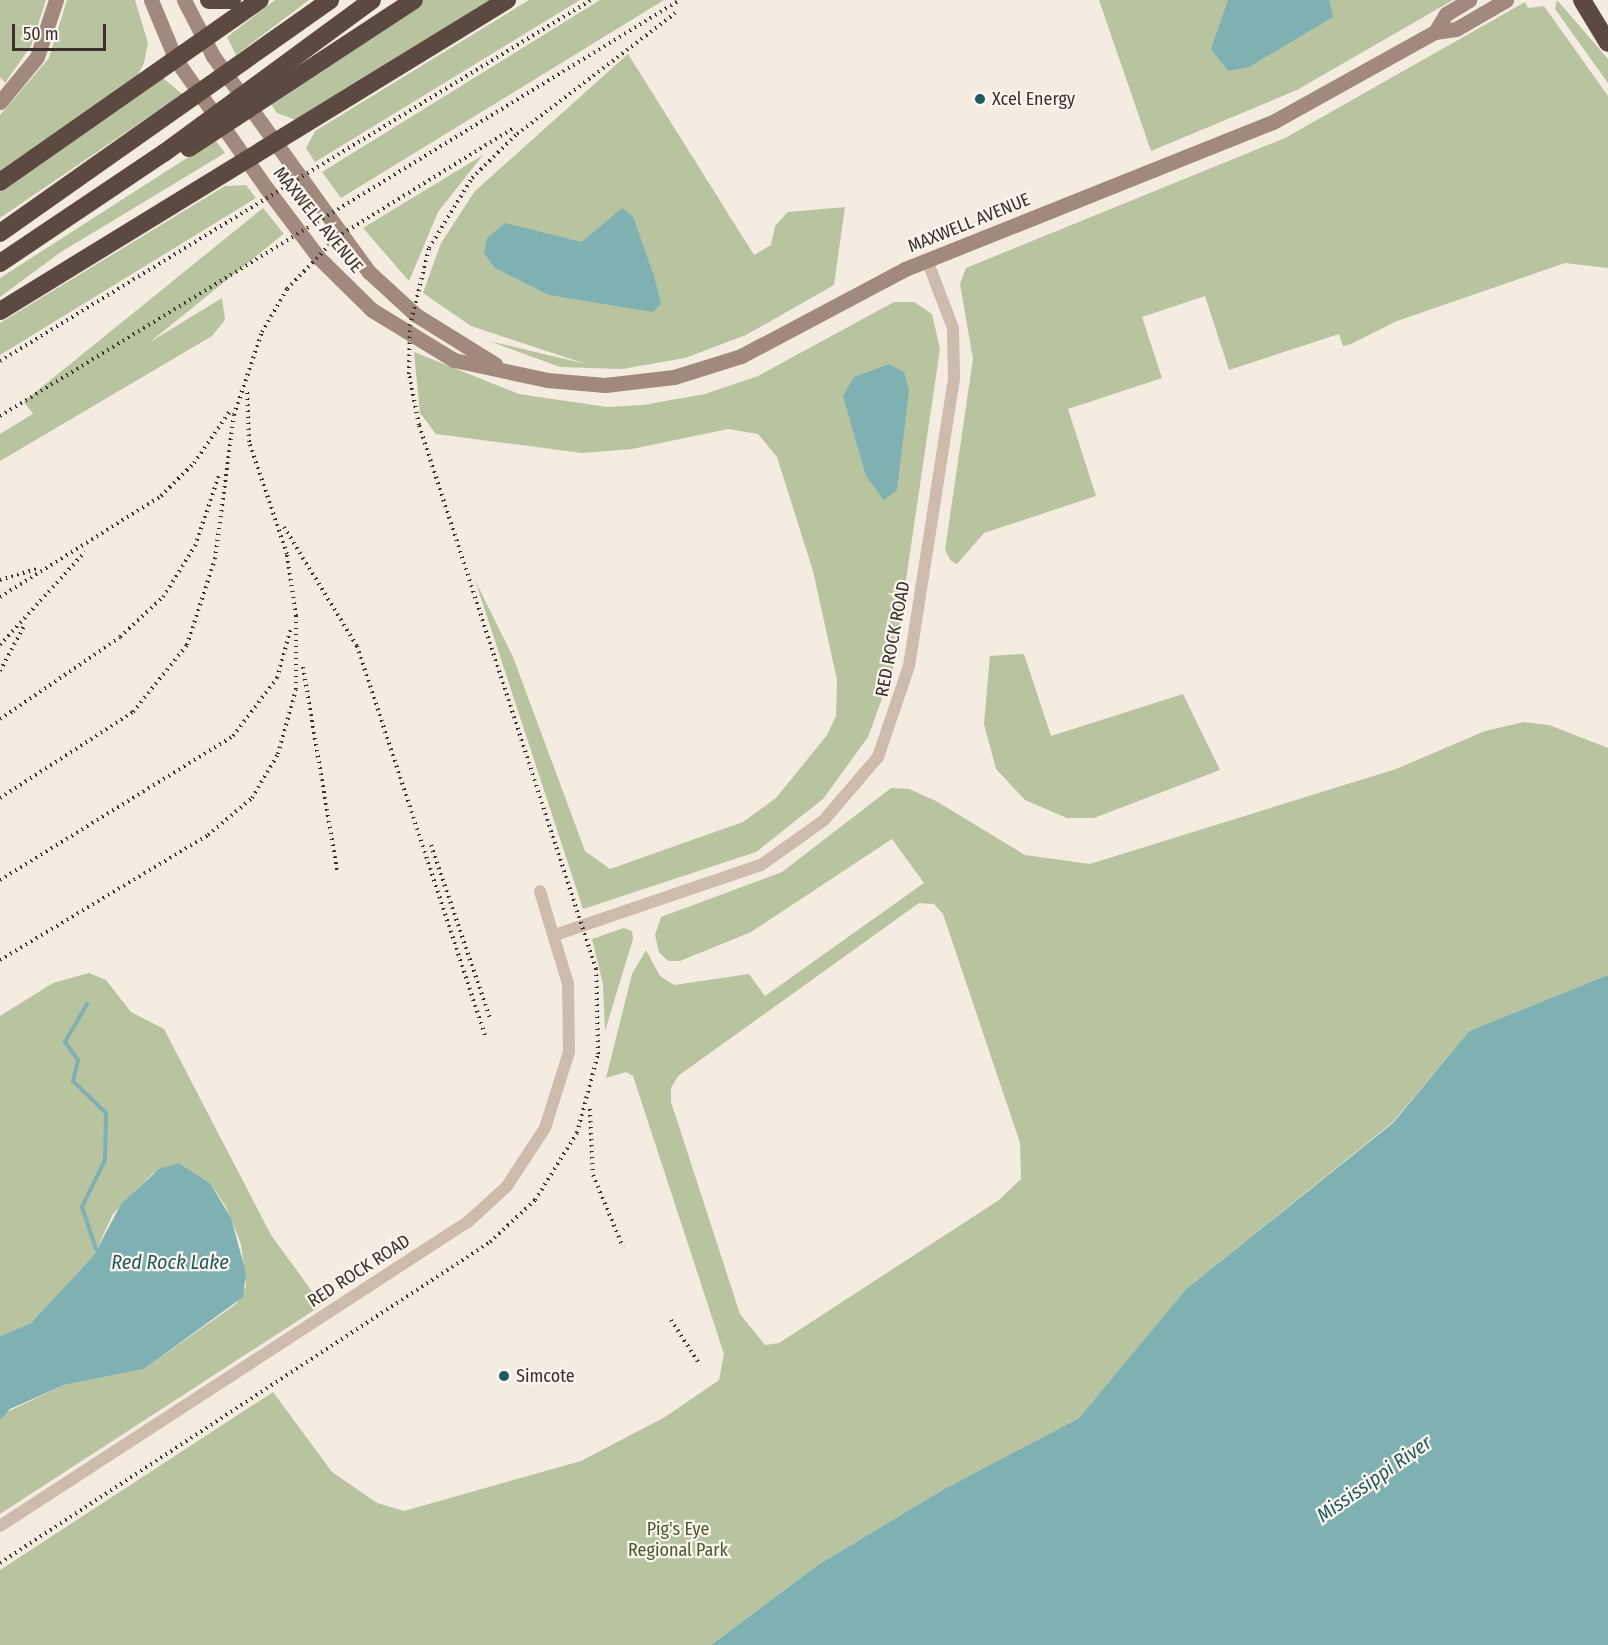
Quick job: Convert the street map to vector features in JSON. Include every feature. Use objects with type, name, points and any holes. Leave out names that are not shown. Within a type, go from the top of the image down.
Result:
[{"type":"highway","points":[[209,0],[232,0]]},
{"type":"highway","points":[[0,182],[208,50],[260,0]]},
{"type":"highway","points":[[0,233],[330,0]]},
{"type":"highway","points":[[0,263],[66,219],[372,0]]},
{"type":"highway","points":[[66,219],[312,72],[414,0]]},
{"type":"highway","points":[[0,311],[245,158],[507,0]]},
{"type":"highway","points":[[1582,0],[1608,43]]},
{"type":"main road","points":[[0,102],[37,57],[56,0]]},
{"type":"main road","name":"MAXWELL AVENUE","points":[[151,0],[181,68],[245,158],[340,281],[381,317],[443,354],[547,380],[605,385],[690,374],[761,347],[927,260],[1274,122],[1435,32],[1456,29],[1506,0]]},
{"type":"main road","name":"MAXWELL AVENUE","points":[[184,0],[208,50],[369,272],[409,310],[503,369]]},
{"type":"main road","name":"MAXWELL AVENUE","points":[[1435,32],[1446,14],[1469,0]]},
{"type":"street","name":"RED ROCK ROAD","points":[[555,935],[761,865],[824,820],[878,757],[909,666],[954,377],[953,328],[927,260]]},
{"type":"street","name":"RED ROCK ROAD","points":[[0,1526],[469,1221],[500,1194],[539,1141],[565,1075],[570,1001],[555,935],[540,891]]},
{"type":"green space","points":[[0,0],[46,0],[31,46],[5,83],[0,77]]},
{"type":"green space","points":[[67,0],[135,0],[148,43],[144,63],[136,79],[0,175],[0,115],[49,58]]},
{"type":"green space","points":[[275,0],[309,0],[236,55],[227,37]]},
{"type":"green space","points":[[424,0],[495,0],[296,120],[277,113],[271,104]]},
{"type":"green space","points":[[529,0],[580,0],[315,162],[306,148],[315,131]]},
{"type":"green space","points":[[600,0],[664,0],[341,198],[322,172]]},
{"type":"green space","points":[[1099,0],[1453,0],[1297,90],[1151,151]]},
{"type":"green space","points":[[1557,0],[1608,59],[1608,83],[1555,9]]},
{"type":"green space","points":[[1525,2],[1528,8],[1544,6],[1608,96],[1608,268],[1565,263],[1397,321],[1351,344],[1343,346],[1339,334],[1229,370],[1205,296],[1142,317],[1162,378],[1068,409],[1096,496],[984,533],[957,564],[951,561],[945,550],[973,359],[960,284],[966,268],[1285,138]]},
{"type":"green space","points":[[628,54],[754,255],[771,245],[775,226],[788,212],[845,207],[834,285],[746,335],[685,358],[622,369],[560,367],[489,341],[586,364],[471,326],[423,293],[441,243],[475,191]]},
{"type":"green space","points":[[163,78],[182,94],[0,218],[0,192]]},
{"type":"green space","points":[[215,140],[225,153],[61,252],[0,297],[0,278]]},
{"type":"green space","points":[[483,155],[438,212],[409,281],[363,228]]},
{"type":"green space","points":[[246,185],[256,198],[0,355],[0,323],[225,186]]},
{"type":"green space","points":[[263,208],[284,234],[44,427],[24,402]]},
{"type":"green space","points":[[222,298],[225,320],[212,336],[0,461],[0,434]]},
{"type":"green space","points":[[894,302],[914,302],[932,314],[940,349],[893,668],[868,737],[823,799],[756,852],[583,909],[475,580],[513,657],[585,851],[610,869],[743,822],[776,798],[827,735],[836,716],[837,680],[813,571],[777,457],[758,434],[728,429],[632,449],[582,453],[436,434],[420,413],[414,352],[519,394],[607,407],[643,405],[705,394],[758,376]]},
{"type":"green space","points":[[1024,654],[1051,736],[1183,694],[1220,770],[1094,818],[1067,818],[1025,800],[996,769],[984,724],[990,656]]},
{"type":"green space","name":"Pig's Eye Regional Park","points":[[1524,722],[1549,725],[1608,748],[1608,975],[1469,1031],[1393,1122],[1186,1289],[1079,1418],[944,1489],[818,1565],[711,1645],[0,1645],[0,1570],[273,1392],[332,1472],[377,1503],[404,1511],[581,1461],[665,1417],[719,1380],[724,1354],[633,1076],[626,1072],[606,1078],[632,974],[646,950],[660,976],[674,985],[749,974],[765,996],[924,883],[892,839],[751,932],[680,961],[668,961],[659,952],[655,935],[661,917],[782,872],[891,788],[909,789],[936,801],[1025,855],[1090,864],[1396,769],[1485,731]],"holes":[[[919,903],[934,904],[943,914],[1020,1143],[1021,1179],[999,1200],[779,1343],[765,1345],[740,1314],[671,1102],[671,1088],[678,1076]]]},
{"type":"green space","points":[[624,928],[632,931],[633,939],[605,1031],[603,984],[592,939]]},
{"type":"green space","points":[[89,973],[106,980],[131,1012],[164,1029],[271,1235],[322,1305],[0,1514],[0,1420],[5,1413],[64,1385],[144,1369],[236,1304],[246,1286],[241,1244],[226,1207],[210,1183],[179,1163],[152,1174],[113,1214],[94,1255],[31,1323],[0,1336],[0,1016],[53,983]]},
{"type":"water","points":[[1228,0],[1329,0],[1333,17],[1249,67],[1228,71],[1211,49]]},
{"type":"water","points":[[622,208],[633,217],[654,276],[661,304],[653,312],[549,295],[495,268],[484,253],[487,238],[505,223],[582,242]]},
{"type":"water","points":[[889,364],[904,372],[909,391],[897,490],[884,500],[866,476],[843,396],[854,377]]},
{"type":"water","name":"Mississippi River","points":[[1608,975],[1608,1645],[711,1645],[818,1565],[944,1489],[1079,1418],[1186,1289],[1393,1123],[1469,1031]]},
{"type":"water","name":"Red Rock Lake","points":[[179,1163],[210,1183],[231,1218],[246,1273],[243,1297],[144,1369],[64,1385],[10,1409],[0,1420],[0,1336],[31,1323],[94,1255],[121,1204],[159,1169]]},
{"type":"waterway","points":[[87,1004],[65,1042],[78,1060],[73,1081],[106,1113],[105,1160],[82,1207],[96,1249]]},
{"type":"railway","points":[[0,361],[591,0]]},
{"type":"railway","points":[[0,416],[680,0]]},
{"type":"railway","points":[[0,1563],[490,1242],[535,1200],[577,1133],[598,1054],[596,969],[419,425],[409,374],[410,326],[429,248],[472,178],[517,134],[675,13]]},
{"type":"railway","points":[[0,798],[133,712],[187,645],[215,559],[234,415],[262,332],[287,289],[337,237],[515,127]]},
{"type":"railway","points":[[0,960],[208,835],[252,798],[278,754],[296,689],[296,616],[287,554],[249,442],[247,390]]},
{"type":"railway","points":[[0,597],[161,496],[194,463],[230,411]]},
{"type":"railway","points":[[0,719],[120,637],[163,597],[195,546],[219,475]]},
{"type":"railway","points":[[284,527],[357,646],[485,1035]]},
{"type":"railway","points":[[0,645],[85,552]]},
{"type":"railway","points":[[0,580],[36,569]]},
{"type":"railway","points":[[0,671],[24,626]]},
{"type":"railway","points":[[0,880],[233,736],[277,678],[291,628]]},
{"type":"railway","points":[[303,667],[337,871]]},
{"type":"railway","points":[[431,845],[490,1018]]},
{"type":"railway","points":[[590,1109],[593,1175],[623,1247]]},
{"type":"railway","points":[[671,1320],[700,1365]]},
{"type":"place","name":"Xcel Energy","points":[[980,99]]},
{"type":"place","name":"Simcote","points":[[504,1376]]}]
